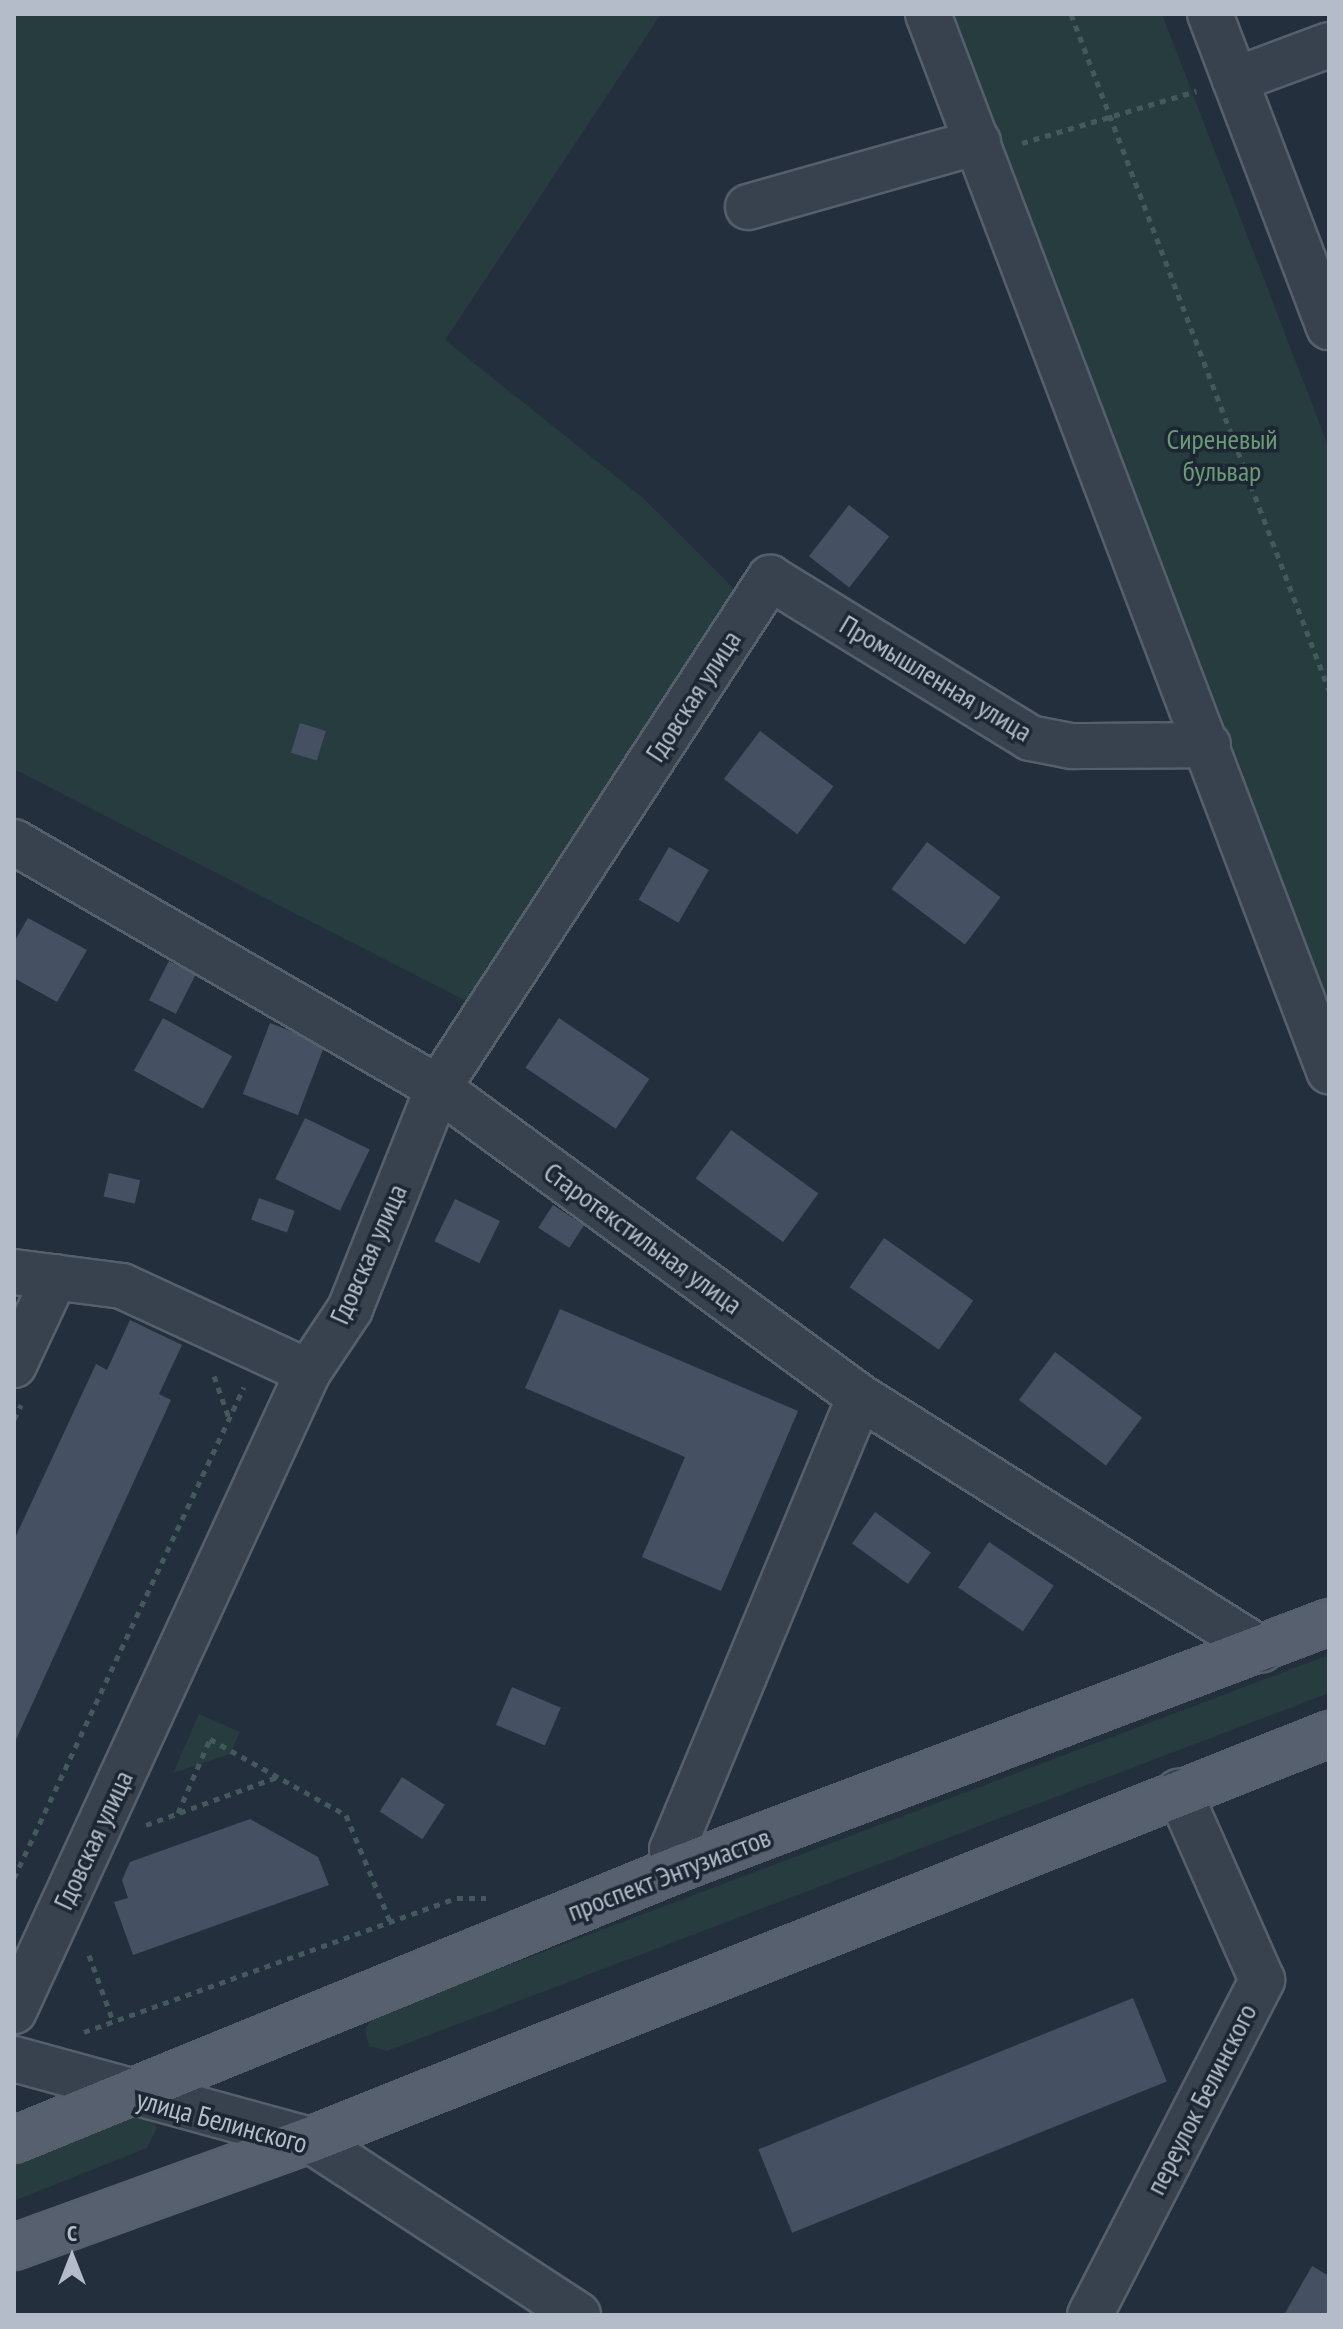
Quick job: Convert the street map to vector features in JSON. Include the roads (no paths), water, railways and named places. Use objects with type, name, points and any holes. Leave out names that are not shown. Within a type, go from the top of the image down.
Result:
[{"type":"main road","name":"проспект Энтузиастов","points":[[14,2140],[682,1867],[1329,1622]]},
{"type":"main road","points":[[14,2247],[310,2140],[1329,1734]]},
{"type":"street","points":[[928,14],[1208,745],[1329,1071]]},
{"type":"street","points":[[1210,14],[1329,327]]},
{"type":"street","points":[[1235,80],[1329,45]]},
{"type":"street","points":[[748,207],[980,149]]},
{"type":"street","name":"Промышленная улица","points":[[770,578],[1030,738],[1071,746],[1208,745]]},
{"type":"street","name":"Гдовская улица","points":[[14,2011],[308,1372],[350,1309],[438,1088],[770,578]]},
{"type":"street","name":"Старотекстильная улица","points":[[14,842],[438,1088],[860,1397],[1261,1650]]},
{"type":"street","points":[[14,1365],[34,1275],[122,1286],[308,1372]]},
{"type":"street","points":[[682,1867],[672,1850],[860,1397]]},
{"type":"street","name":"переулок Белинского","points":[[1090,2315],[1262,1980],[1179,1792]]},
{"type":"street","name":"улица Белинского","points":[[30,2066],[121,2094],[310,2140],[578,2315]]},
{"type":"park label","name":"Сиреневый бульвар","points":[[1222,455]]}]
